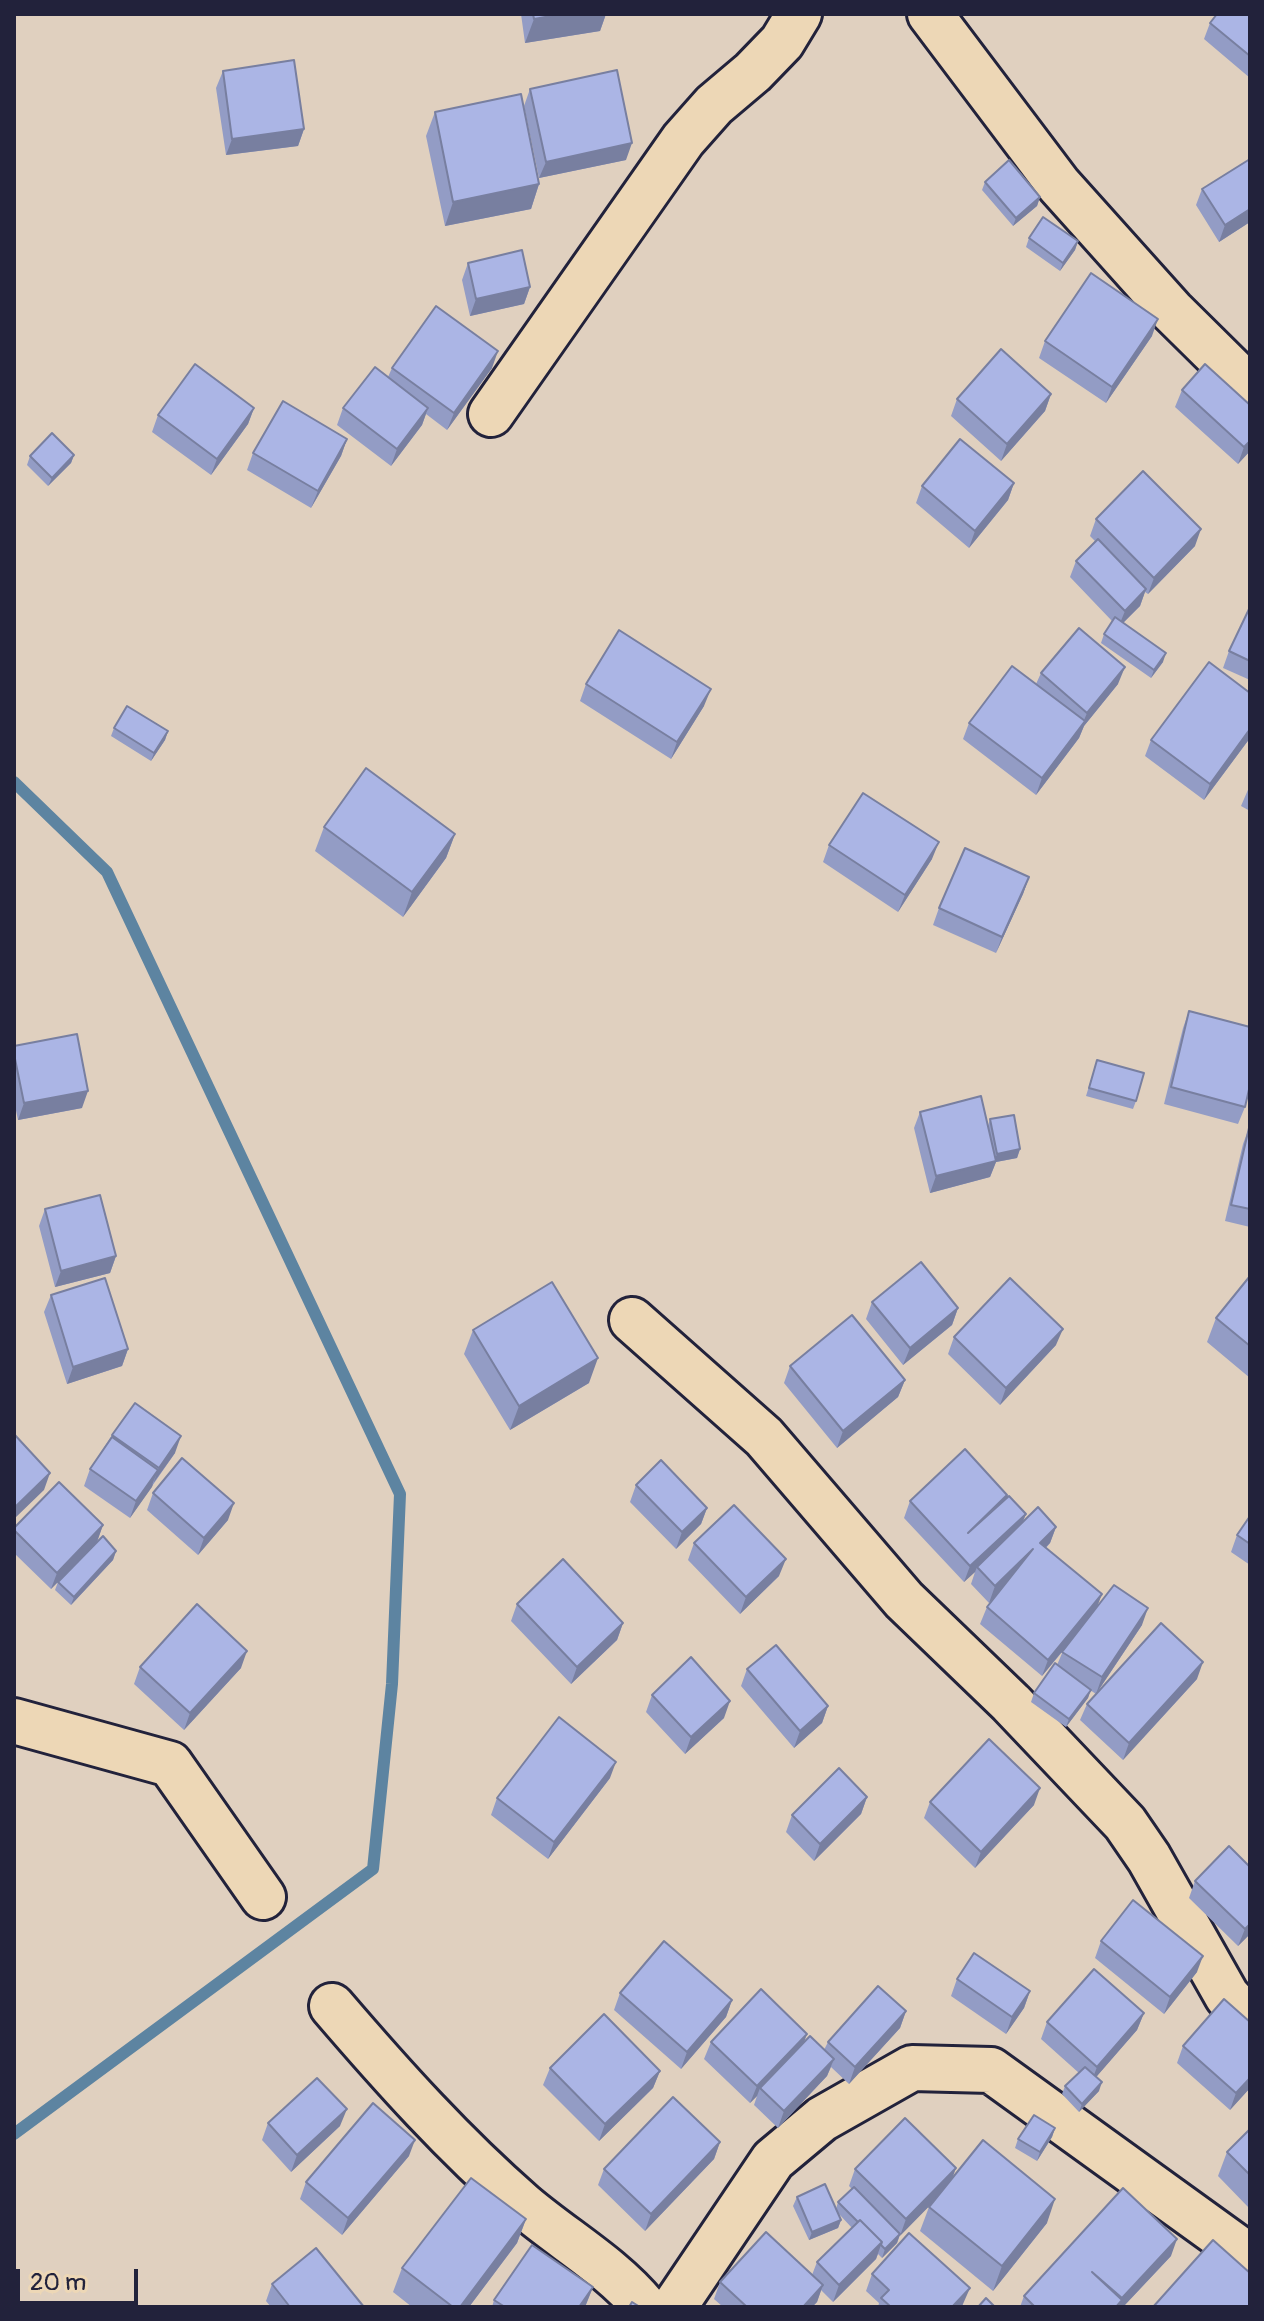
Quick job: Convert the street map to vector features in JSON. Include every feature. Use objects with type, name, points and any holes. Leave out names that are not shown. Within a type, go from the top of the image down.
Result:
[{"type":"street","points":[[491,414],[683,140],[714,105],[782,42],[799,14]]},
{"type":"street","points":[[930,14],[1059,185],[1172,311],[1250,388]]},
{"type":"street","points":[[632,1320],[764,1437],[904,1600],[1011,1703],[1125,1823],[1149,1858],[1227,1996],[1250,2021]]},
{"type":"street","points":[[14,1721],[170,1764],[263,1897]]},
{"type":"street","points":[[332,2006],[406,2093],[524,2205],[625,2283],[645,2307]]},
{"type":"street","points":[[674,2307],[773,2160],[822,2119],[912,2068],[991,2070],[1250,2257]]},
{"type":"building","points":[[533,14],[562,14],[534,19]]},
{"type":"building","points":[[1217,14],[1250,14],[1250,56],[1210,23]]},
{"type":"building","points":[[294,60],[304,129],[232,139],[223,71]]},
{"type":"building","points":[[617,70],[632,143],[546,162],[530,89]]},
{"type":"building","points":[[521,94],[539,184],[453,202],[435,112]]},
{"type":"building","points":[[1250,159],[1250,209],[1225,225],[1202,189]]},
{"type":"building","points":[[1009,160],[1040,197],[1016,218],[985,182]]},
{"type":"building","points":[[1043,217],[1078,241],[1063,263],[1029,238]]},
{"type":"building","points":[[522,250],[530,287],[476,299],[468,263]]},
{"type":"building","points":[[1091,273],[1158,319],[1112,387],[1045,341]]},
{"type":"building","points":[[436,306],[498,351],[454,413],[392,368]]},
{"type":"building","points":[[1001,349],[1051,394],[1007,444],[957,399]]},
{"type":"building","points":[[195,364],[254,408],[217,459],[158,415]]},
{"type":"building","points":[[1205,364],[1250,405],[1250,441],[1244,447],[1182,390]]},
{"type":"building","points":[[375,367],[428,408],[397,449],[343,408]]},
{"type":"building","points":[[283,401],[347,439],[318,491],[253,453]]},
{"type":"building","points":[[52,433],[74,455],[52,478],[30,456]]},
{"type":"building","points":[[960,439],[1014,483],[975,531],[922,486]]},
{"type":"building","points":[[1143,471],[1201,529],[1154,578],[1096,519]]},
{"type":"building","points":[[1098,539],[1146,589],[1125,611],[1076,561]]},
{"type":"building","points":[[1250,607],[1250,661],[1229,651]]},
{"type":"building","points":[[1115,617],[1166,653],[1154,670],[1104,634]]},
{"type":"building","points":[[1079,628],[1125,667],[1087,713],[1041,673]]},
{"type":"building","points":[[619,630],[711,689],[677,742],[586,684]]},
{"type":"building","points":[[1209,662],[1250,693],[1250,729],[1210,784],[1151,740]]},
{"type":"building","points":[[1012,666],[1085,721],[1042,778],[969,723]]},
{"type":"building","points":[[127,706],[168,731],[154,753],[114,728]]},
{"type":"building","points":[[366,768],[455,834],[412,892],[324,827]]},
{"type":"building","points":[[863,793],[939,842],[905,895],[829,845]]},
{"type":"building","points":[[965,848],[1029,877],[1002,937],[939,908]]},
{"type":"building","points":[[1189,1011],[1250,1027],[1250,1085],[1245,1107],[1171,1087]]},
{"type":"building","points":[[77,1034],[88,1091],[24,1103],[14,1046]]},
{"type":"building","points":[[1097,1060],[1144,1073],[1136,1101],[1089,1088]]},
{"type":"building","points":[[981,1096],[996,1161],[936,1176],[920,1112]]},
{"type":"building","points":[[1014,1115],[1020,1149],[997,1154],[990,1119]]},
{"type":"building","points":[[1250,1128],[1250,1209],[1231,1205]]},
{"type":"building","points":[[100,1195],[116,1256],[61,1271],[45,1209]]},
{"type":"building","points":[[921,1262],[958,1308],[910,1348],[872,1302]]},
{"type":"building","points":[[1250,1276],[1250,1346],[1216,1318]]},
{"type":"building","points":[[105,1278],[128,1349],[73,1367],[51,1295]]},
{"type":"building","points":[[1010,1278],[1063,1329],[1006,1388],[954,1337]]},
{"type":"building","points":[[552,1282],[598,1358],[519,1406],[473,1330]]},
{"type":"building","points":[[852,1315],[905,1380],[843,1431],[790,1366]]},
{"type":"building","points":[[135,1403],[181,1436],[159,1468],[112,1435]]},
{"type":"building","points":[[14,1434],[50,1473],[14,1508]]},
{"type":"building","points":[[112,1437],[158,1470],[136,1501],[90,1469]]},
{"type":"building","points":[[965,1449],[1007,1495],[968,1533],[1009,1496],[1026,1514],[970,1566],[910,1501]]},
{"type":"building","points":[[182,1458],[234,1503],[204,1538],[153,1493]]},
{"type":"building","points":[[661,1460],[707,1508],[682,1532],[636,1485]]},
{"type":"building","points":[[59,1482],[103,1525],[57,1573],[14,1528]]},
{"type":"building","points":[[734,1505],[786,1559],[746,1597],[694,1543]]},
{"type":"building","points":[[1038,1507],[1056,1527],[1040,1543],[1102,1594],[1048,1660],[987,1607],[1033,1549],[995,1586],[977,1567]]},
{"type":"building","points":[[1250,1516],[1250,1544],[1237,1535]]},
{"type":"building","points":[[103,1536],[116,1551],[74,1597],[58,1582]]},
{"type":"building","points":[[563,1559],[623,1623],[577,1667],[517,1604]]},
{"type":"building","points":[[1114,1585],[1148,1608],[1102,1677],[1062,1652]]},
{"type":"building","points":[[197,1604],[247,1651],[190,1713],[140,1667]]},
{"type":"building","points":[[1161,1623],[1203,1662],[1129,1743],[1087,1704]]},
{"type":"building","points":[[776,1645],[828,1706],[800,1731],[747,1669]]},
{"type":"building","points":[[691,1657],[730,1701],[691,1737],[652,1695]]},
{"type":"building","points":[[1055,1663],[1091,1690],[1069,1719],[1034,1693]]},
{"type":"building","points":[[559,1717],[616,1762],[554,1842],[497,1798]]},
{"type":"building","points":[[989,1739],[1040,1788],[981,1852],[930,1802]]},
{"type":"building","points":[[839,1768],[867,1797],[820,1844],[792,1815]]},
{"type":"building","points":[[1229,1846],[1250,1867],[1250,1924],[1245,1929],[1195,1881]]},
{"type":"building","points":[[1133,1900],[1203,1956],[1170,1997],[1101,1941]]},
{"type":"building","points":[[664,1941],[732,2000],[687,2052],[620,1993]]},
{"type":"building","points":[[974,1953],[1030,1991],[1012,2017],[957,1979]]},
{"type":"building","points":[[1094,1969],[1144,2013],[1097,2067],[1047,2022]]},
{"type":"building","points":[[878,1986],[906,2011],[855,2067],[828,2042]]},
{"type":"building","points":[[761,1989],[807,2034],[757,2086],[711,2042]]},
{"type":"building","points":[[1224,1999],[1250,2022],[1250,2078],[1236,2093],[1183,2046]]},
{"type":"building","points":[[604,2014],[660,2071],[605,2124],[550,2068]]},
{"type":"building","points":[[810,2036],[834,2059],[784,2111],[760,2088]]},
{"type":"building","points":[[1085,2067],[1102,2082],[1082,2104],[1065,2086]]},
{"type":"building","points":[[317,2078],[347,2109],[297,2155],[268,2123]]},
{"type":"building","points":[[673,2097],[720,2142],[651,2214],[604,2169]]},
{"type":"building","points":[[373,2103],[415,2140],[348,2218],[306,2182]]},
{"type":"building","points":[[1034,2115],[1055,2128],[1040,2152],[1018,2139]]},
{"type":"building","points":[[905,2118],[956,2168],[906,2219],[855,2169]]},
{"type":"building","points":[[1250,2129],[1250,2175],[1227,2152]]},
{"type":"building","points":[[983,2140],[1055,2199],[1002,2266],[929,2207]]},
{"type":"building","points":[[471,2178],[526,2219],[460,2307],[453,2307],[402,2268]]},
{"type":"building","points":[[825,2184],[841,2220],[812,2232],[797,2197]]},
{"type":"building","points":[[854,2187],[900,2234],[885,2249],[860,2220],[858,2222],[838,2202]]},
{"type":"building","points":[[1123,2188],[1177,2239],[1122,2298],[1092,2272],[1122,2300],[1116,2307],[1035,2307],[1024,2296]]},
{"type":"building","points":[[860,2220],[882,2242],[839,2285],[817,2262]]},
{"type":"building","points":[[766,2232],[823,2285],[803,2307],[747,2307],[720,2282]]},
{"type":"building","points":[[909,2233],[970,2288],[952,2307],[891,2307],[881,2298],[889,2290],[872,2274]]},
{"type":"building","points":[[1213,2240],[1250,2273],[1250,2307],[1153,2307]]},
{"type":"building","points":[[532,2245],[593,2287],[579,2307],[505,2307],[494,2300]]},
{"type":"building","points":[[316,2248],[364,2307],[290,2307],[272,2284]]},
{"type":"building","points":[[986,2298],[995,2307],[978,2307]]},
{"type":"waterway","points":[[14,782],[107,872],[400,1494],[392,1684],[373,1869],[14,2134]]}]
